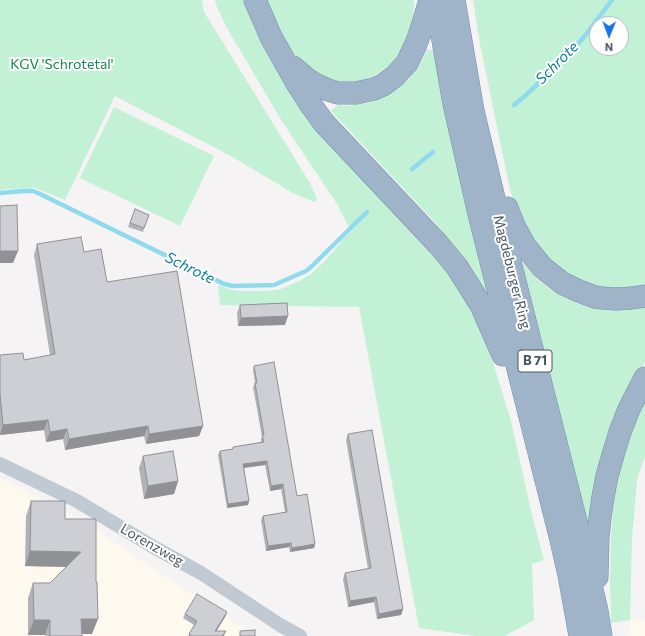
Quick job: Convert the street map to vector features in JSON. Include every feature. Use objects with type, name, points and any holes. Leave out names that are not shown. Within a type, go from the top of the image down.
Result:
[{"type":"highway","points":[[255,0],[264,22],[298,85],[324,123],[438,244],[462,275],[481,305],[529,415]]},
{"type":"highway","points":[[283,58],[307,79],[328,90],[338,93],[356,93],[374,89],[383,85],[395,76],[407,63],[418,38],[430,0]]},
{"type":"highway","name":"Magdeburger Ring","points":[[436,0],[454,104],[479,214],[567,568],[580,636]]},
{"type":"highway","name":"Magdeburger Ring","points":[[454,0],[473,111],[580,537],[601,636]]},
{"type":"highway","points":[[473,111],[514,226],[525,246],[542,267],[562,283],[595,297],[616,299],[645,296]]},
{"type":"highway","points":[[596,612],[598,538],[603,497],[620,432],[629,409],[645,378]]},
{"type":"street","name":"Lorenzweg","points":[[0,464],[77,501],[207,577],[280,625],[300,636]]},
{"type":"shaded area","points":[[0,478],[85,522],[254,636],[0,636]]},
{"type":"shaded area","points":[[630,620],[645,620],[645,636],[628,636]]},
{"type":"green space","name":"KGV 'Schrotetal'","points":[[0,0],[202,0],[204,12],[310,183],[317,199],[314,202],[293,193],[229,155],[115,96],[65,200],[35,188],[0,190]]},
{"type":"green space","points":[[215,0],[243,0],[258,34],[383,196],[448,272],[479,326],[491,356],[511,421],[532,515],[544,560],[532,564],[534,620],[505,636],[476,636],[419,628],[359,307],[220,305],[218,285],[232,290],[243,291],[266,291],[281,289],[311,274],[352,231],[337,204],[283,123],[227,28]]},
{"type":"green space","points":[[266,0],[414,0],[414,8],[409,34],[399,55],[390,65],[374,76],[365,80],[333,83],[297,60],[286,44]]},
{"type":"green space","points":[[473,0],[645,0],[645,287],[620,291],[578,282],[546,259],[515,208],[480,44]]},
{"type":"green space","points":[[427,50],[433,50],[457,163],[487,290],[485,290],[471,267],[432,219],[331,111],[337,105],[346,106],[368,103],[390,94],[409,79],[417,69]]},
{"type":"green space","points":[[114,107],[214,156],[180,226],[80,178]]},
{"type":"green space","points":[[521,261],[537,279],[554,292],[574,301],[585,305],[614,310],[645,307],[645,362],[635,380],[591,526],[587,526]]},
{"type":"green space","points":[[645,396],[645,456],[637,480],[632,539],[630,620],[611,623],[611,537],[614,500],[621,462],[633,422]]},
{"type":"building","points":[[17,205],[18,251],[0,251],[0,206]]},
{"type":"building","points":[[135,209],[149,215],[144,228],[130,223]]},
{"type":"building","points":[[81,237],[84,252],[101,249],[107,282],[177,271],[203,426],[149,434],[148,426],[69,439],[67,429],[50,432],[48,420],[3,425],[0,394],[0,355],[23,353],[24,360],[55,354],[37,244]]},
{"type":"building","points":[[287,303],[288,316],[241,318],[240,305]]},
{"type":"building","points":[[274,362],[297,496],[307,494],[315,544],[292,548],[291,543],[268,546],[263,516],[287,512],[283,484],[271,486],[267,461],[243,464],[249,501],[228,504],[220,451],[233,449],[233,447],[264,442],[255,383],[257,383],[254,366]]},
{"type":"building","points":[[372,430],[403,609],[379,614],[376,597],[350,601],[345,573],[371,568],[348,434]]},
{"type":"building","points":[[173,451],[178,481],[148,486],[143,456]]},
{"type":"building","points":[[31,501],[65,501],[65,519],[96,519],[96,582],[98,619],[81,619],[82,636],[50,636],[50,620],[34,620],[33,583],[50,583],[81,552],[30,551]]},
{"type":"building","points":[[197,594],[227,612],[215,631],[226,631],[222,636],[192,636],[189,634],[197,621],[185,614]]},
{"type":"building","points":[[255,630],[255,636],[240,636],[240,631]]},
{"type":"waterway","name":"Schrote","points":[[514,105],[572,51],[612,0]]},
{"type":"waterway","name":"Schrote","points":[[412,169],[433,152]]},
{"type":"waterway","name":"Schrote","points":[[0,193],[33,191],[224,284],[233,286],[274,285],[306,271],[367,212]]}]
